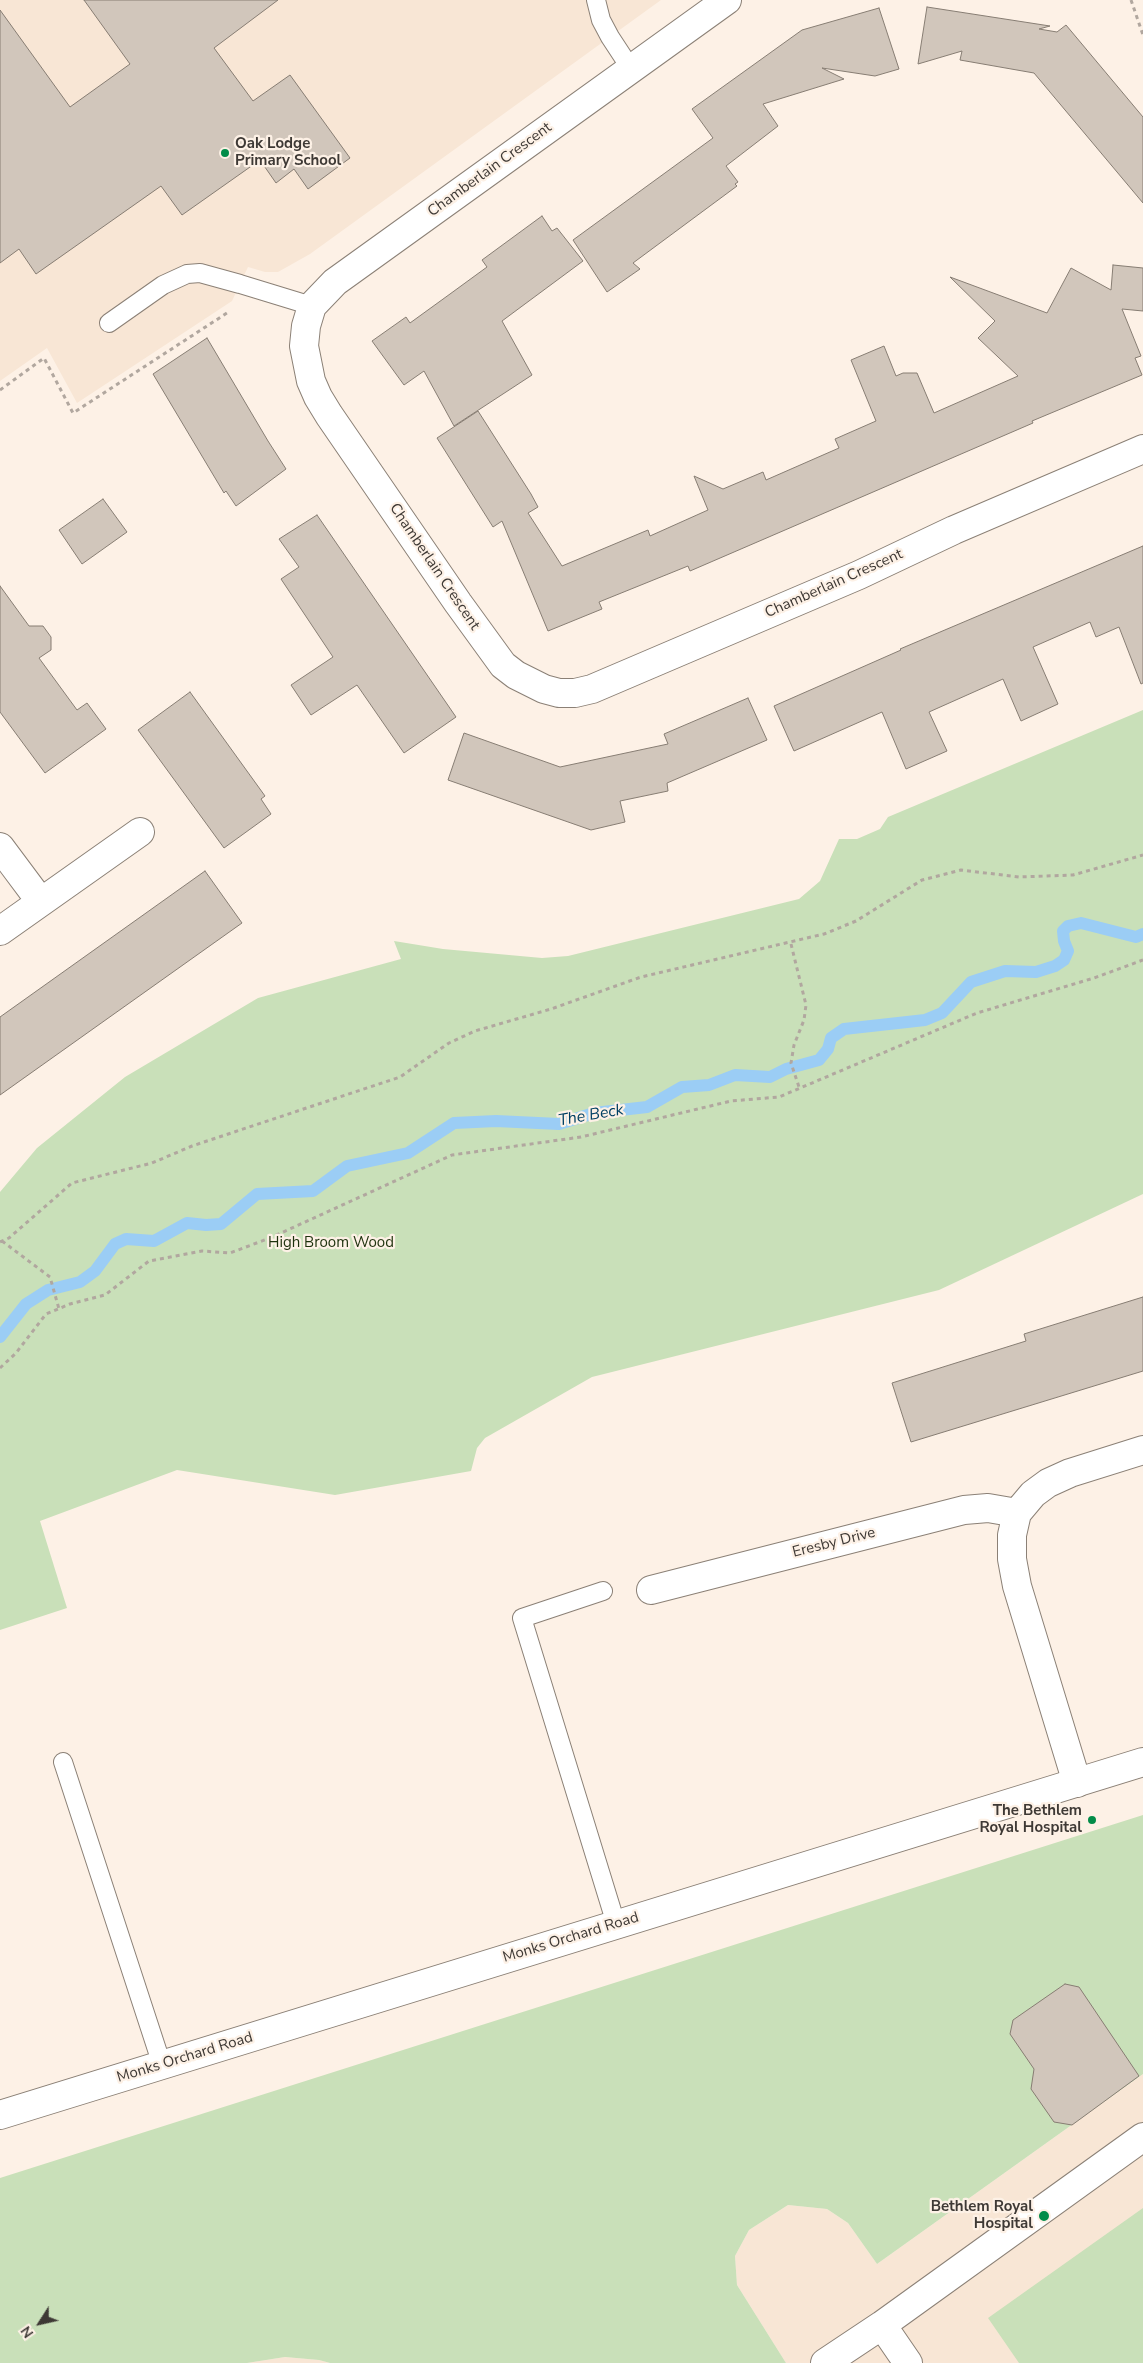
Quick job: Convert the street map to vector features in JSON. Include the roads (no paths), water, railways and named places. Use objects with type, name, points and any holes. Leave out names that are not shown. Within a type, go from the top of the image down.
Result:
[{"type":"street","name":"Chamberlain Crescent","points":[[718,3],[632,68],[335,282],[312,306],[306,326],[304,346],[306,363],[311,381],[329,415],[467,616],[504,665],[530,683],[559,693],[575,693],[616,679],[859,575],[954,530],[1143,449]]},
{"type":"street","points":[[0,931],[140,832]]},
{"type":"street","points":[[0,847],[41,902]]},
{"type":"street","points":[[1077,1783],[1017,1586],[1012,1559],[1012,1535],[1017,1513],[1033,1494],[1048,1483],[1070,1473],[1143,1450]]},
{"type":"street","name":"Eresby Drive","points":[[651,1590],[964,1510],[988,1508],[1017,1513]]},
{"type":"street","name":"Monks Orchard Road","points":[[0,2114],[1143,1762]]},
{"type":"street","points":[[825,2363],[882,2325],[1143,2137]]},
{"type":"street","points":[[882,2325],[908,2363]]},
{"type":"lane","points":[[596,0],[601,20],[610,37],[632,68]]},
{"type":"lane","points":[[109,323],[163,285],[187,274],[200,274],[232,282],[312,306]]},
{"type":"lane","points":[[603,1591],[522,1618],[616,1924]]},
{"type":"lane","points":[[64,1762],[162,2065]]},
{"type":"waterway","name":"The Beck","points":[[0,1337],[26,1304],[48,1290],[80,1282],[95,1271],[115,1244],[126,1239],[154,1241],[187,1223],[221,1224],[257,1194],[313,1191],[347,1166],[408,1153],[454,1123],[496,1121],[559,1124],[594,1113],[647,1107],[682,1087],[709,1085],[735,1075],[770,1077],[786,1069],[819,1060],[828,1049],[831,1038],[844,1029],[925,1020],[942,1013],[971,982],[1005,971],[1036,972],[1055,966],[1064,960],[1068,951],[1063,931],[1068,926],[1081,923],[1136,937],[1143,934]]},
{"type":"place","name":"Oak Lodge Primary School","points":[[225,153]]},
{"type":"place","name":"The Bethlem Royal Hospital","points":[[1092,1820]]},
{"type":"place","name":"Bethlem Royal Hospital","points":[[1044,2216]]},
{"type":"park label","name":"High Broom Wood","points":[[331,1243]]}]
